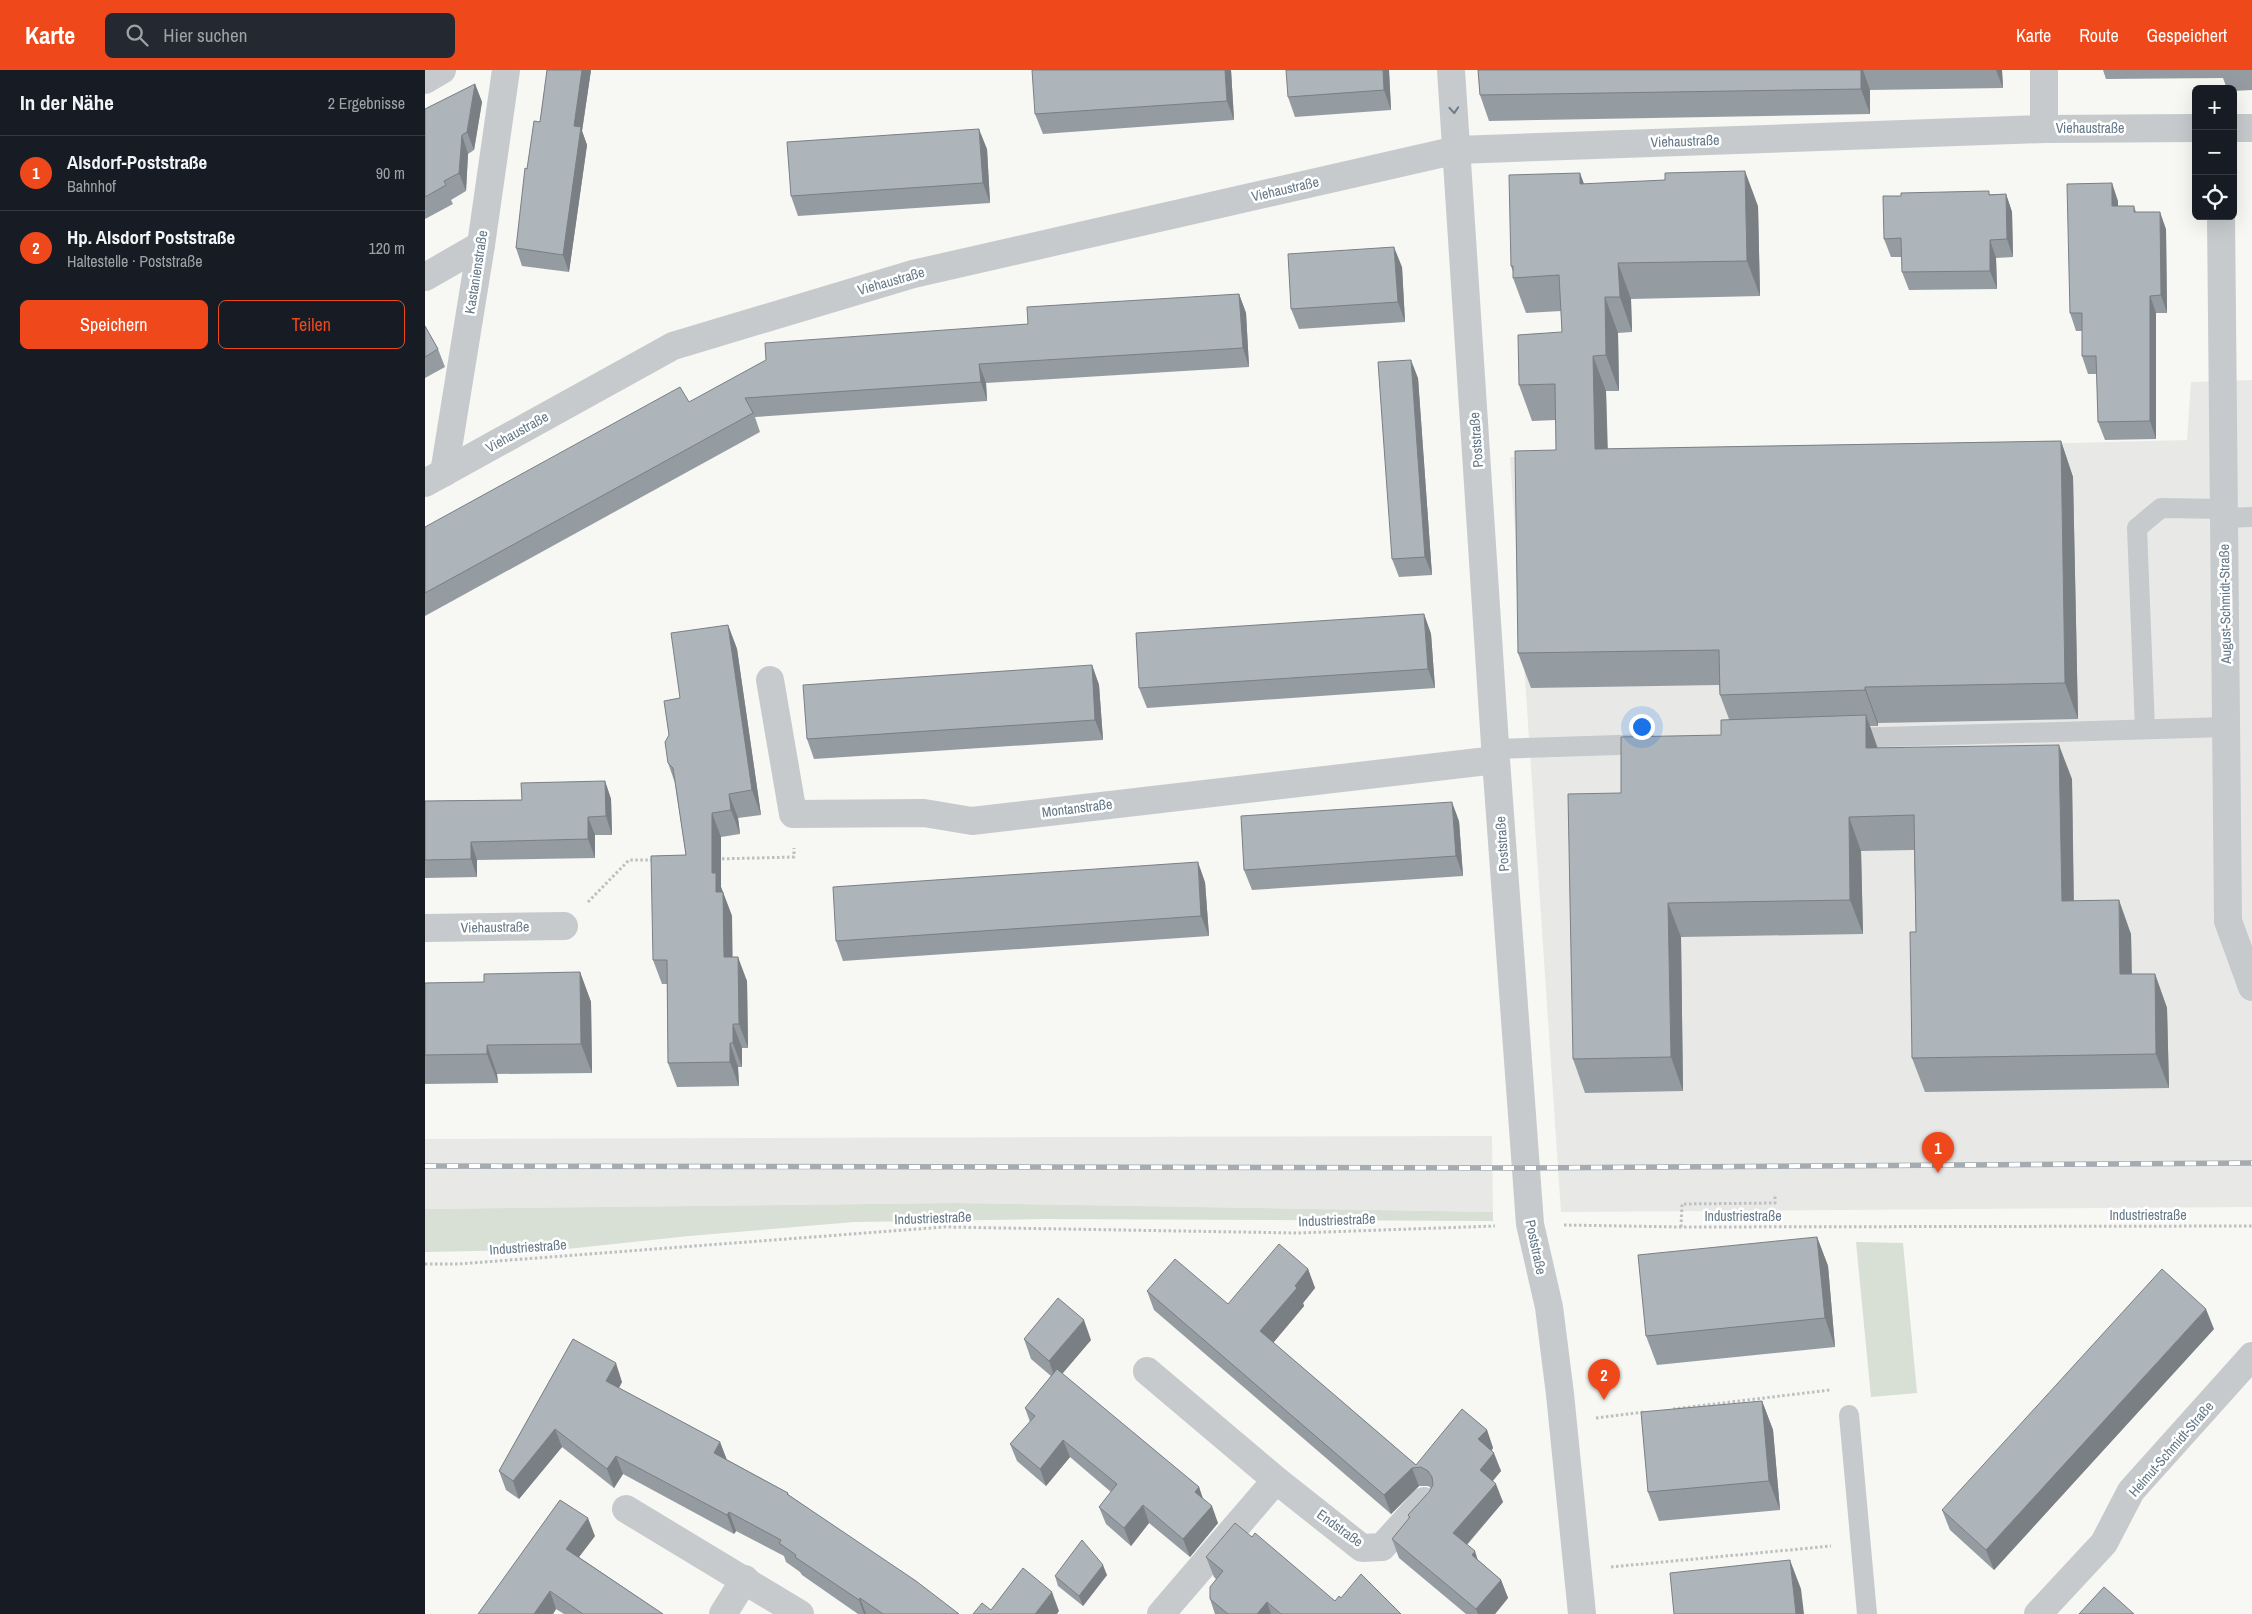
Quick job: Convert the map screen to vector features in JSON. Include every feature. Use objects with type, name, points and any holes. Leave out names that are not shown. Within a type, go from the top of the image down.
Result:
[{"type":"street","points":[[425,80],[442,70]]},
{"type":"street","name":"Kastanienstraße","points":[[434,478],[481,245],[506,70]]},
{"type":"street","name":"Poststraße","points":[[1451,70],[1529,1224],[1549,1306],[1563,1422],[1582,1614]]},
{"type":"street","points":[[2044,70],[2044,129]]},
{"type":"street","name":"Viehaustraße","points":[[434,478],[673,346],[913,274],[1457,150],[2044,129],[2192,128]]},
{"type":"street","points":[[2237,128],[2252,128]]},
{"type":"street","name":"August-Schmidt-Straße","points":[[2221,220],[2228,921],[2252,987]]},
{"type":"street","points":[[425,277],[481,245]]},
{"type":"street","points":[[771,680],[793,814]]},
{"type":"street","name":"Montanstraße","points":[[793,814],[924,813],[972,820],[1496,754]]},
{"type":"street","name":"Viehaustraße","points":[[425,928],[564,926]]},
{"type":"street","name":"Helmut-Schmidt-Straße","points":[[2038,1614],[2104,1543],[2131,1491],[2252,1356]]},
{"type":"street","name":"Endstraße","points":[[1147,1371],[1276,1480],[1362,1548],[1382,1547],[1424,1501]]},
{"type":"street","points":[[1161,1614],[1276,1480]]},
{"type":"street","points":[[626,1509],[745,1579],[800,1614]]},
{"type":"street","points":[[723,1614],[745,1579]]},
{"type":"lane","points":[[2145,729],[2137,528],[2161,508],[2252,517]]},
{"type":"lane","points":[[1827,739],[2226,727]]},
{"type":"lane","points":[[1496,754],[1667,744]]},
{"type":"lane","points":[[1849,1415],[1867,1614]]},
{"type":"path","points":[[716,859],[794,857],[793,814]]},
{"type":"path","points":[[564,926],[629,860],[658,860]]},
{"type":"path","points":[[1681,1227],[1682,1204],[1775,1203],[1775,1196]]},
{"type":"path","name":"Industriestraße","points":[[425,1264],[458,1264],[944,1227],[1298,1232],[1529,1224],[1681,1227],[2252,1226]]},
{"type":"path","points":[[1671,1409],[1847,1388],[1849,1415]]},
{"type":"path","points":[[1563,1422],[1651,1411]]},
{"type":"path","points":[[1577,1570],[1861,1543]]},
{"type":"shaded area","points":[[2252,380],[2252,1207],[1561,1212],[1510,457],[2187,440],[2191,382]]},
{"type":"shaded area","points":[[1492,1136],[1493,1212],[956,1203],[425,1209],[425,1139]]},
{"type":"shaded area","points":[[956,1203],[1493,1212],[1493,1221],[1043,1219],[854,1222],[689,1236],[567,1249],[425,1252],[425,1209]]},
{"type":"shaded area","points":[[1856,1242],[1903,1243],[1917,1393],[1871,1397]]},
{"type":"building","points":[[547,70],[582,70],[574,126],[581,127],[563,255],[516,248],[525,168],[527,169],[534,121],[540,122]]},
{"type":"building","points":[[1032,70],[1225,70],[1227,101],[1035,114]]},
{"type":"building","points":[[1286,70],[1383,70],[1384,90],[1288,97]]},
{"type":"building","points":[[1478,70],[1861,70],[1861,89],[1480,95]]},
{"type":"building","points":[[475,84],[467,132],[462,135],[459,173],[444,181],[446,185],[425,197],[425,109]]},
{"type":"building","points":[[979,129],[983,183],[791,196],[787,142]]},
{"type":"building","points":[[1745,171],[1747,261],[1618,263],[1620,297],[1605,297],[1606,355],[1593,356],[1595,449],[2061,441],[2065,683],[1865,687],[1865,690],[1720,695],[1719,650],[1518,653],[1515,451],[1556,450],[1555,384],[1519,385],[1518,335],[1562,332],[1559,275],[1513,278],[1513,266],[1511,266],[1509,175],[1580,173],[1580,184],[1665,180],[1665,173]]},
{"type":"building","points":[[2112,183],[2112,206],[2134,206],[2134,212],[2160,212],[2161,295],[2150,296],[2150,421],[2098,422],[2096,356],[2082,356],[2082,313],[2070,313],[2067,184]]},
{"type":"building","points":[[1989,191],[1989,195],[2006,194],[2007,239],[1990,240],[1990,271],[1902,272],[1901,238],[1884,239],[1883,196],[1901,196],[1901,193]]},
{"type":"building","points":[[1394,247],[1398,302],[1291,309],[1288,254]]},
{"type":"building","points":[[1239,294],[1243,348],[979,364],[981,382],[745,398],[753,413],[425,593],[425,527],[680,387],[689,402],[766,360],[765,343],[1028,324],[1027,307]]},
{"type":"building","points":[[425,326],[438,349],[425,357]]},
{"type":"building","points":[[1411,360],[1425,557],[1392,559],[1378,362]]},
{"type":"building","points":[[1424,614],[1428,669],[1139,688],[1136,633]]},
{"type":"building","points":[[728,625],[752,790],[729,794],[731,810],[712,813],[712,873],[716,873],[716,892],[723,892],[724,957],[738,957],[739,1024],[733,1024],[730,1062],[668,1063],[667,960],[653,960],[651,856],[686,855],[673,768],[668,763],[665,742],[669,735],[664,701],[680,698],[671,633]]},
{"type":"building","points":[[1092,665],[1095,720],[807,739],[803,685]]},
{"type":"building","points":[[1866,715],[1866,748],[2059,745],[2062,901],[2119,900],[2120,974],[2155,974],[2156,1054],[1912,1058],[1910,932],[1916,932],[1914,815],[1849,817],[1850,900],[1668,903],[1671,1057],[1573,1059],[1568,794],[1621,793],[1621,737],[1721,735],[1721,720]]},
{"type":"building","points":[[605,781],[606,816],[588,817],[588,839],[471,842],[471,859],[425,860],[425,801],[522,800],[521,783]]},
{"type":"building","points":[[1452,802],[1456,856],[1244,870],[1241,816]]},
{"type":"building","points":[[1198,862],[1201,916],[836,941],[833,887]]},
{"type":"building","points":[[580,972],[581,1044],[487,1045],[487,1054],[425,1055],[425,983],[484,982],[484,974]]},
{"type":"building","points":[[1817,1237],[1825,1318],[1646,1336],[1638,1255]]},
{"type":"building","points":[[1279,1244],[1308,1269],[1295,1286],[1297,1288],[1260,1331],[1416,1465],[1462,1409],[1487,1430],[1478,1439],[1494,1453],[1480,1470],[1496,1484],[1453,1533],[1475,1551],[1472,1555],[1501,1580],[1476,1609],[1392,1539],[1410,1517],[1408,1515],[1433,1485],[1432,1477],[1428,1471],[1421,1467],[1412,1468],[1384,1495],[1147,1291],[1175,1259],[1228,1304]]},
{"type":"building","points":[[2162,1269],[2206,1309],[1986,1550],[1942,1510]]},
{"type":"building","points":[[1058,1298],[1084,1320],[1049,1361],[1024,1339]]},
{"type":"building","points":[[573,1339],[616,1363],[606,1381],[720,1442],[714,1453],[788,1493],[916,1581],[959,1614],[883,1614],[795,1557],[796,1555],[779,1543],[781,1540],[729,1512],[727,1515],[616,1456],[607,1469],[555,1429],[513,1481],[499,1471]]},
{"type":"building","points":[[1057,1369],[1199,1487],[1195,1492],[1212,1506],[1183,1539],[1143,1505],[1124,1528],[1099,1507],[1117,1484],[1063,1440],[1040,1469],[1010,1444],[1035,1416],[1025,1408]]},
{"type":"building","points":[[1762,1401],[1769,1481],[1648,1492],[1641,1412]]},
{"type":"building","points":[[560,1500],[588,1518],[566,1549],[663,1614],[583,1614],[550,1591],[534,1614],[478,1614]]},
{"type":"building","points":[[1235,1523],[1252,1537],[1255,1533],[1335,1601],[1339,1596],[1341,1598],[1361,1574],[1401,1614],[1281,1614],[1267,1602],[1257,1614],[1228,1614],[1210,1599],[1210,1587],[1223,1571],[1206,1557]]},
{"type":"building","points":[[1082,1540],[1103,1565],[1079,1596],[1055,1576]]},
{"type":"building","points":[[1790,1560],[1796,1614],[1674,1614],[1670,1573]]},
{"type":"building","points":[[1023,1568],[1052,1592],[1035,1614],[973,1614],[982,1603],[991,1610]]},
{"type":"building","points":[[2104,1587],[2134,1614],[2079,1614]]},
{"type":"railway","points":[[425,1166],[1525,1168],[2252,1163]]},
{"type":"place","name":"Alsdorf-Poststraße","points":[[1938,1173]]},
{"type":"place","name":"Hp. Alsdorf Poststraße","points":[[1604,1400]]}]
